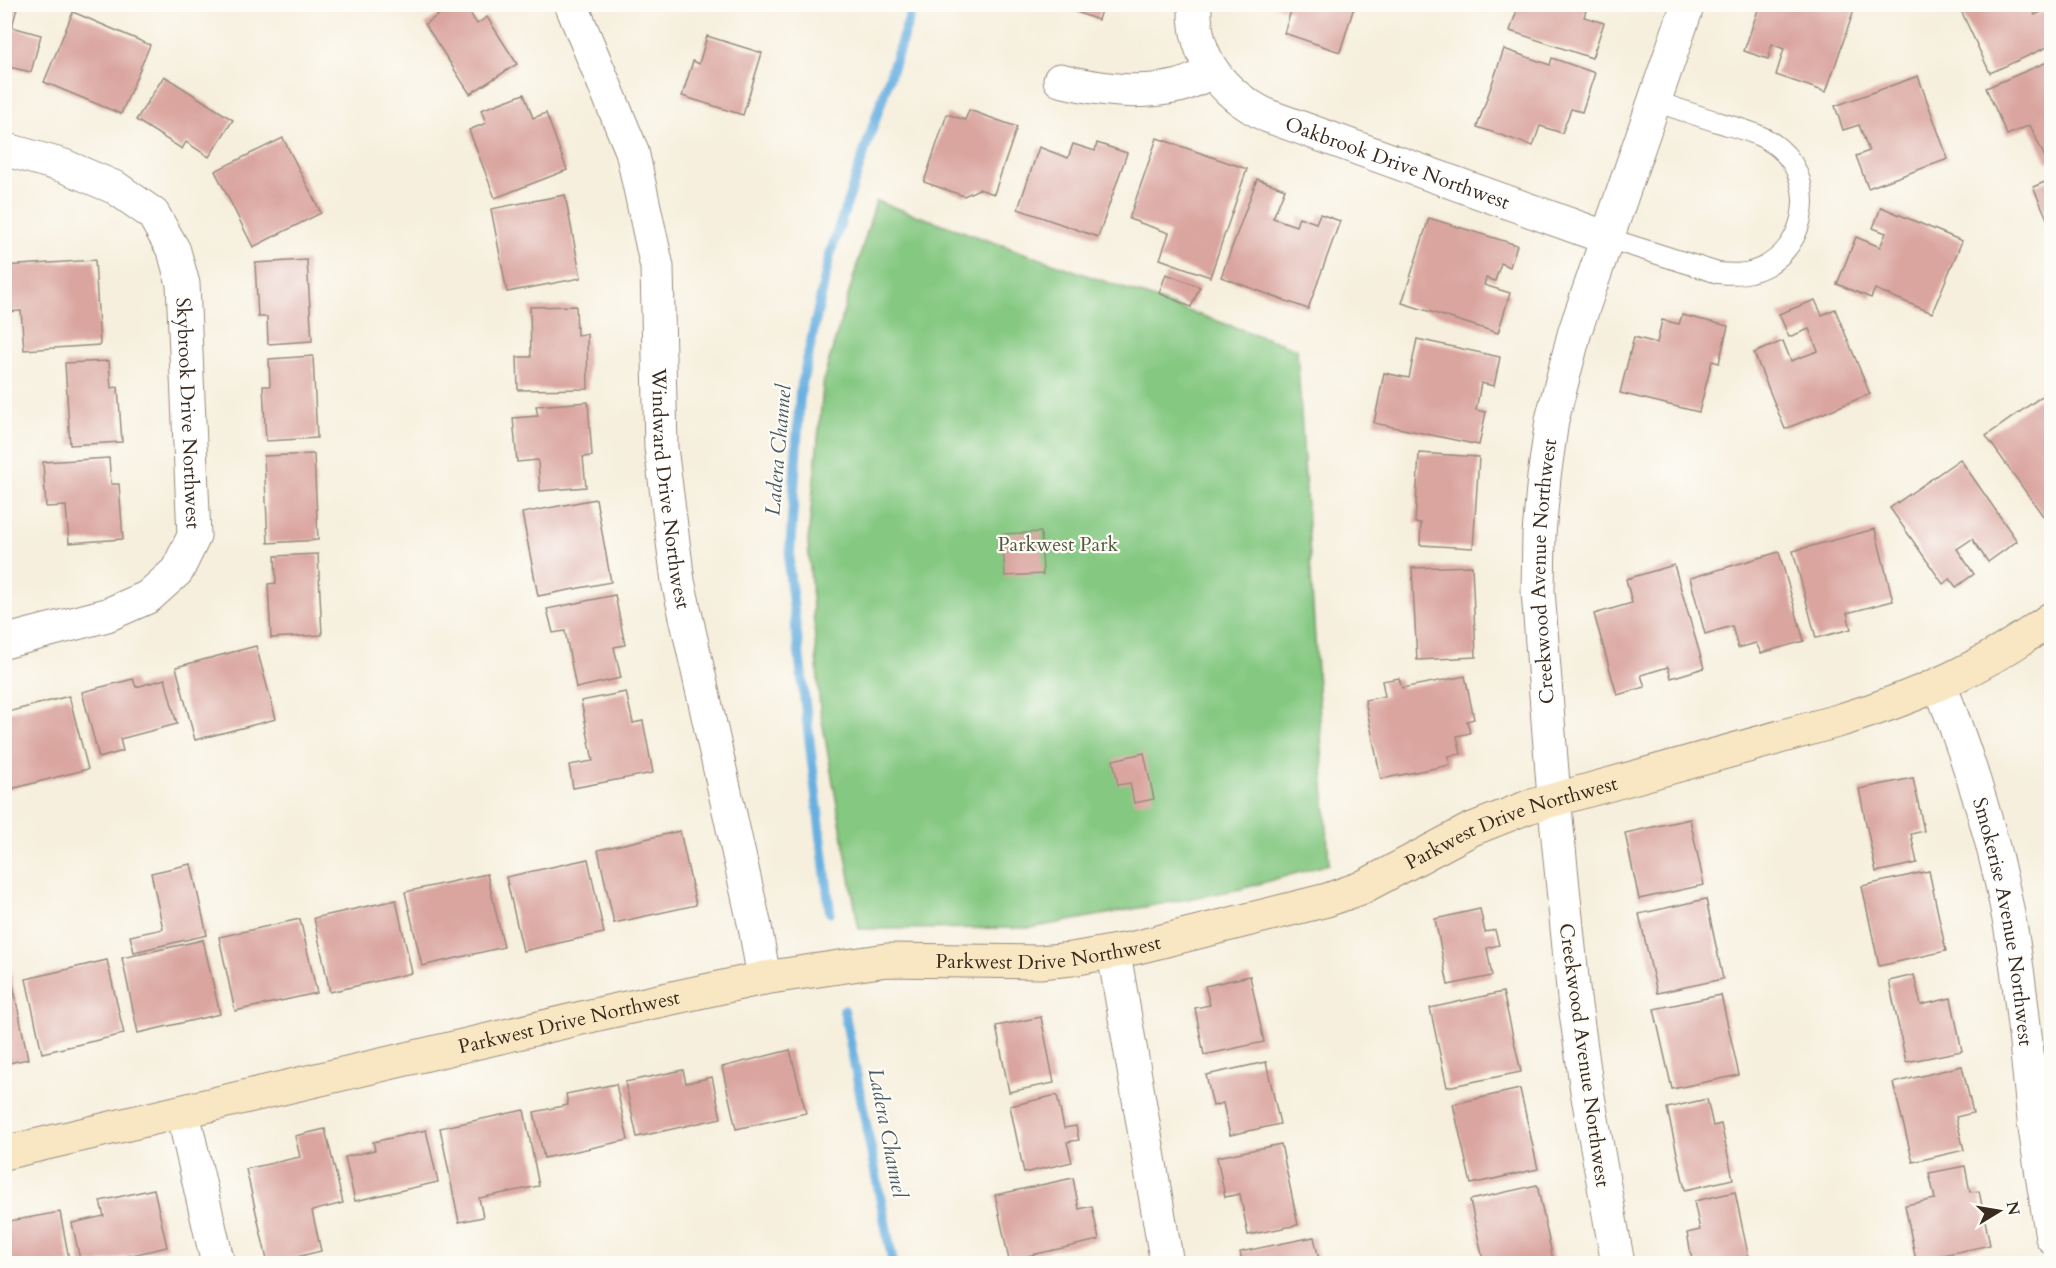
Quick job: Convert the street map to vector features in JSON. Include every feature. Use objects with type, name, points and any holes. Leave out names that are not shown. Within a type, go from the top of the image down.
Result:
[{"type":"street","name":"Windward Drive Northwest","points":[[571,4],[632,151],[657,267],[661,448],[678,581],[755,927],[764,978]]},
{"type":"street","points":[[1060,80],[1095,89],[1136,92],[1180,85],[1210,66],[1198,39],[1194,15],[1195,4]]},
{"type":"street","name":"Creekwood Avenue Northwest","points":[[1618,1263],[1587,1091],[1574,998],[1554,798],[1538,591],[1539,534],[1552,420],[1562,375],[1575,331],[1689,4]]},
{"type":"street","name":"Oakbrook Drive Northwest","points":[[1210,66],[1232,94],[1249,107],[1268,116],[1607,238]]},
{"type":"street","name":"Skybrook Drive Northwest","points":[[4,149],[64,166],[116,188],[153,214],[174,251],[183,284],[194,536],[177,571],[148,597],[107,615],[4,642]]},
{"type":"street","name":"Parkwest Drive Northwest","points":[[4,1154],[591,1016],[764,978],[887,960],[1040,962],[1072,959],[1114,953],[1327,900],[1361,888],[1470,830],[1554,798],[1892,705],[1940,685],[1987,661],[2052,618]]},
{"type":"street","name":"Smokerise Avenue Northwest","points":[[1940,685],[1980,797],[2011,929],[2035,1123],[2052,1237]]},
{"type":"street","points":[[1114,953],[1167,1263]]},
{"type":"street","points":[[183,1113],[218,1263]]},
{"type":"lane","points":[[1607,238],[1718,273],[1734,274],[1751,272],[1780,257],[1791,244],[1799,229],[1804,195],[1800,178],[1781,149],[1767,139],[1655,101]]},
{"type":"green space","name":"Parkwest Park","points":[[876,201],[1297,349],[1329,864],[1241,889],[1031,928],[859,929],[820,709],[808,541],[824,378]]},
{"type":"building","points":[[4,4],[18,4],[12,27],[41,35],[31,72],[4,66]]},
{"type":"building","points":[[455,4],[464,4],[477,24],[487,17],[517,64],[470,94],[425,24]]},
{"type":"building","points":[[1055,4],[1103,4],[1098,20]]},
{"type":"building","points":[[1355,4],[1340,52],[1284,33],[1291,11],[1272,5]]},
{"type":"building","points":[[1519,4],[1588,4],[1584,17],[1604,23],[1592,58],[1510,31]]},
{"type":"building","points":[[1760,4],[1856,4],[1826,92],[1776,75],[1784,49],[1772,44],[1768,59],[1744,51]]},
{"type":"building","points":[[1958,4],[2031,4],[2035,15],[2052,7],[2052,45],[1990,73]]},
{"type":"building","points":[[73,12],[150,45],[121,114],[44,82]]},
{"type":"building","points":[[707,36],[762,53],[743,115],[682,96],[693,61],[699,64]]},
{"type":"building","points":[[1504,49],[1550,65],[1552,58],[1595,73],[1582,112],[1571,109],[1562,133],[1540,126],[1533,146],[1477,127]]},
{"type":"building","points":[[2052,60],[2052,160],[2047,162],[2030,125],[2007,135],[1986,88]]},
{"type":"building","points":[[164,76],[233,120],[209,157],[186,142],[182,149],[136,120]]},
{"type":"building","points":[[1918,76],[1948,159],[1868,188],[1856,156],[1869,151],[1859,125],[1843,130],[1835,106]]},
{"type":"building","points":[[524,94],[533,118],[546,113],[567,170],[495,198],[469,130],[486,123],[481,110]]},
{"type":"building","points":[[969,110],[1017,127],[994,194],[979,189],[964,196],[924,182],[947,114],[965,120]]},
{"type":"building","points":[[283,138],[321,213],[253,247],[215,171]]},
{"type":"building","points":[[1157,138],[1247,169],[1210,277],[1160,259],[1169,233],[1129,219]]},
{"type":"building","points":[[1097,143],[1127,153],[1098,237],[1018,209],[1039,147],[1068,158],[1073,144],[1095,151]]},
{"type":"building","points":[[1257,179],[1285,189],[1273,218],[1296,226],[1299,217],[1316,223],[1320,214],[1340,221],[1308,309],[1221,277]]},
{"type":"building","points":[[2052,179],[2052,230],[2033,187]]},
{"type":"building","points":[[565,195],[581,278],[507,292],[491,209]]},
{"type":"building","points":[[1881,207],[1962,241],[1932,313],[1875,289],[1871,298],[1837,284],[1856,237],[1880,247],[1886,233],[1873,228]]},
{"type":"building","points":[[1429,218],[1517,245],[1510,267],[1501,263],[1495,281],[1486,278],[1484,285],[1510,293],[1498,333],[1402,303]]},
{"type":"building","points":[[95,260],[100,345],[24,350],[21,311],[4,312],[4,266]]},
{"type":"building","points":[[307,260],[312,341],[268,344],[267,317],[258,317],[255,263]]},
{"type":"building","points":[[1166,274],[1200,287],[1191,307],[1159,293]]},
{"type":"building","points":[[1815,300],[1822,315],[1835,309],[1870,394],[1785,429],[1754,353],[1783,341],[1791,361],[1818,351],[1809,329],[1789,337],[1779,314]]},
{"type":"building","points":[[576,306],[577,335],[587,334],[588,389],[518,390],[517,357],[531,357],[530,307]]},
{"type":"building","points":[[1682,315],[1728,326],[1719,363],[1712,361],[1699,412],[1620,393],[1634,337],[1657,343],[1662,320],[1679,324]]},
{"type":"building","points":[[1417,339],[1500,357],[1494,386],[1481,383],[1476,410],[1486,412],[1479,445],[1374,423],[1384,373],[1409,378]]},
{"type":"building","points":[[313,356],[317,438],[266,441],[263,386],[270,386],[269,359]]},
{"type":"building","points":[[109,361],[111,388],[118,387],[122,442],[70,445],[65,363]]},
{"type":"building","points":[[2052,389],[2052,510],[2043,516],[1986,436]]},
{"type":"building","points":[[588,402],[592,456],[583,457],[586,487],[540,491],[538,460],[517,462],[513,418],[538,416],[536,406]]},
{"type":"building","points":[[1419,453],[1479,457],[1473,548],[1420,545],[1421,523],[1415,523]]},
{"type":"building","points":[[314,454],[318,540],[268,543],[264,456]]},
{"type":"building","points":[[109,458],[111,484],[119,484],[123,539],[69,543],[66,506],[46,507],[43,462]]},
{"type":"building","points":[[1960,459],[2017,541],[1988,562],[1972,539],[1957,549],[1974,574],[1956,587],[1950,579],[1943,584],[1890,508]]},
{"type":"building","points":[[596,499],[611,582],[538,596],[522,513]]},
{"type":"building","points":[[1875,529],[1893,601],[1847,613],[1851,629],[1816,638],[1793,551]]},
{"type":"building","points":[[1041,532],[1043,574],[1005,576],[1002,534]]},
{"type":"building","points":[[1779,552],[1804,641],[1761,653],[1756,643],[1738,648],[1732,626],[1705,634],[1690,578]]},
{"type":"building","points":[[318,554],[322,635],[271,638],[268,584],[276,583],[275,556]]},
{"type":"building","points":[[1674,565],[1704,668],[1671,678],[1668,667],[1641,675],[1645,687],[1617,695],[1594,614],[1632,603],[1626,579]]},
{"type":"building","points":[[1472,566],[1476,657],[1417,660],[1412,568]]},
{"type":"building","points":[[615,595],[625,645],[614,647],[621,678],[576,688],[565,631],[553,633],[547,609]]},
{"type":"building","points":[[256,646],[276,719],[195,740],[176,667]]},
{"type":"building","points":[[1465,676],[1474,719],[1467,721],[1470,733],[1457,736],[1461,754],[1448,756],[1450,765],[1381,779],[1365,700],[1385,696],[1382,681],[1399,678],[1402,688]]},
{"type":"building","points":[[133,679],[136,687],[165,679],[177,724],[120,739],[123,751],[99,758],[82,692]]},
{"type":"building","points":[[626,692],[633,723],[643,721],[653,773],[573,788],[569,765],[593,761],[581,701]]},
{"type":"building","points":[[69,696],[88,769],[7,790],[4,781],[4,713]]},
{"type":"building","points":[[1144,753],[1154,799],[1134,803],[1130,783],[1118,785],[1113,760]]},
{"type":"building","points":[[1913,778],[1924,831],[1911,834],[1917,863],[1876,872],[1859,789]]},
{"type":"building","points":[[1690,819],[1704,885],[1639,899],[1625,833]]},
{"type":"building","points":[[680,831],[696,905],[614,923],[598,850]]},
{"type":"building","points":[[588,859],[604,933],[523,951],[506,877]]},
{"type":"building","points":[[191,864],[207,935],[134,952],[130,936],[163,929],[151,873]]},
{"type":"building","points":[[1929,871],[1946,951],[1879,966],[1862,886]]},
{"type":"building","points":[[487,874],[504,947],[422,966],[405,892]]},
{"type":"building","points":[[1706,899],[1723,979],[1657,993],[1639,914]]},
{"type":"building","points":[[396,900],[412,973],[330,992],[314,918]]},
{"type":"building","points":[[1480,909],[1485,932],[1495,930],[1499,945],[1487,948],[1492,976],[1448,985],[1435,919]]},
{"type":"building","points":[[300,919],[317,993],[235,1011],[219,937]]},
{"type":"building","points":[[203,940],[220,1014],[138,1033],[122,958]]},
{"type":"building","points":[[8,960],[28,1059],[4,1064],[4,961]]},
{"type":"building","points":[[107,960],[124,1034],[42,1053],[26,979]]},
{"type":"building","points":[[1914,975],[1921,1005],[1951,998],[1962,1051],[1906,1062],[1889,981]]},
{"type":"building","points":[[1250,976],[1264,1042],[1204,1055],[1195,1008],[1210,1005],[1205,986]]},
{"type":"building","points":[[1503,992],[1521,1072],[1447,1087],[1430,1008]]},
{"type":"building","points":[[1721,995],[1739,1075],[1672,1089],[1654,1009]]},
{"type":"building","points":[[1041,1017],[1054,1083],[1009,1092],[996,1026]]},
{"type":"building","points":[[790,1050],[806,1113],[736,1129],[722,1067]]},
{"type":"building","points":[[1266,1062],[1280,1124],[1230,1135],[1223,1103],[1213,1106],[1206,1075]]},
{"type":"building","points":[[1962,1066],[1973,1113],[1956,1117],[1964,1150],[1913,1162],[1893,1083]]},
{"type":"building","points":[[683,1070],[686,1083],[712,1077],[721,1118],[637,1137],[625,1082]]},
{"type":"building","points":[[616,1084],[628,1140],[544,1158],[534,1112],[568,1105],[566,1094]]},
{"type":"building","points":[[1520,1089],[1538,1169],[1471,1184],[1453,1104]]},
{"type":"building","points":[[1057,1095],[1064,1128],[1076,1126],[1079,1140],[1067,1142],[1072,1162],[1024,1173],[1010,1106]]},
{"type":"building","points":[[1707,1099],[1713,1126],[1721,1124],[1733,1179],[1685,1190],[1667,1108]]},
{"type":"building","points":[[524,1110],[539,1186],[479,1198],[483,1217],[459,1222],[440,1128]]},
{"type":"building","points":[[325,1129],[343,1203],[312,1211],[321,1251],[268,1264],[246,1169],[300,1157],[295,1136]]},
{"type":"building","points":[[426,1130],[438,1182],[355,1201],[345,1157],[375,1150],[373,1142]]},
{"type":"building","points":[[1281,1144],[1298,1225],[1248,1235],[1240,1194],[1225,1197],[1217,1157]]},
{"type":"building","points":[[1965,1166],[1970,1192],[1979,1191],[1990,1245],[1916,1261],[1905,1205],[1935,1199],[1929,1173]]},
{"type":"building","points":[[1073,1178],[1079,1209],[1092,1206],[1099,1240],[1009,1260],[995,1195]]},
{"type":"building","points":[[1537,1185],[1554,1264],[1484,1264],[1470,1200]]},
{"type":"building","points":[[154,1189],[167,1247],[94,1264],[81,1264],[72,1223],[104,1216],[100,1201]]},
{"type":"building","points":[[1735,1192],[1750,1264],[1693,1264],[1687,1233],[1700,1230],[1694,1201]]},
{"type":"building","points":[[60,1212],[70,1264],[4,1264],[4,1247],[9,1246],[4,1222]]},
{"type":"building","points":[[1314,1237],[1320,1264],[1243,1264],[1240,1252]]},
{"type":"waterway","name":"Ladera Channel","points":[[830,912],[789,569],[800,393],[830,254],[914,4]]},
{"type":"waterway","name":"Ladera Channel","points":[[844,1010],[893,1264]]}]
